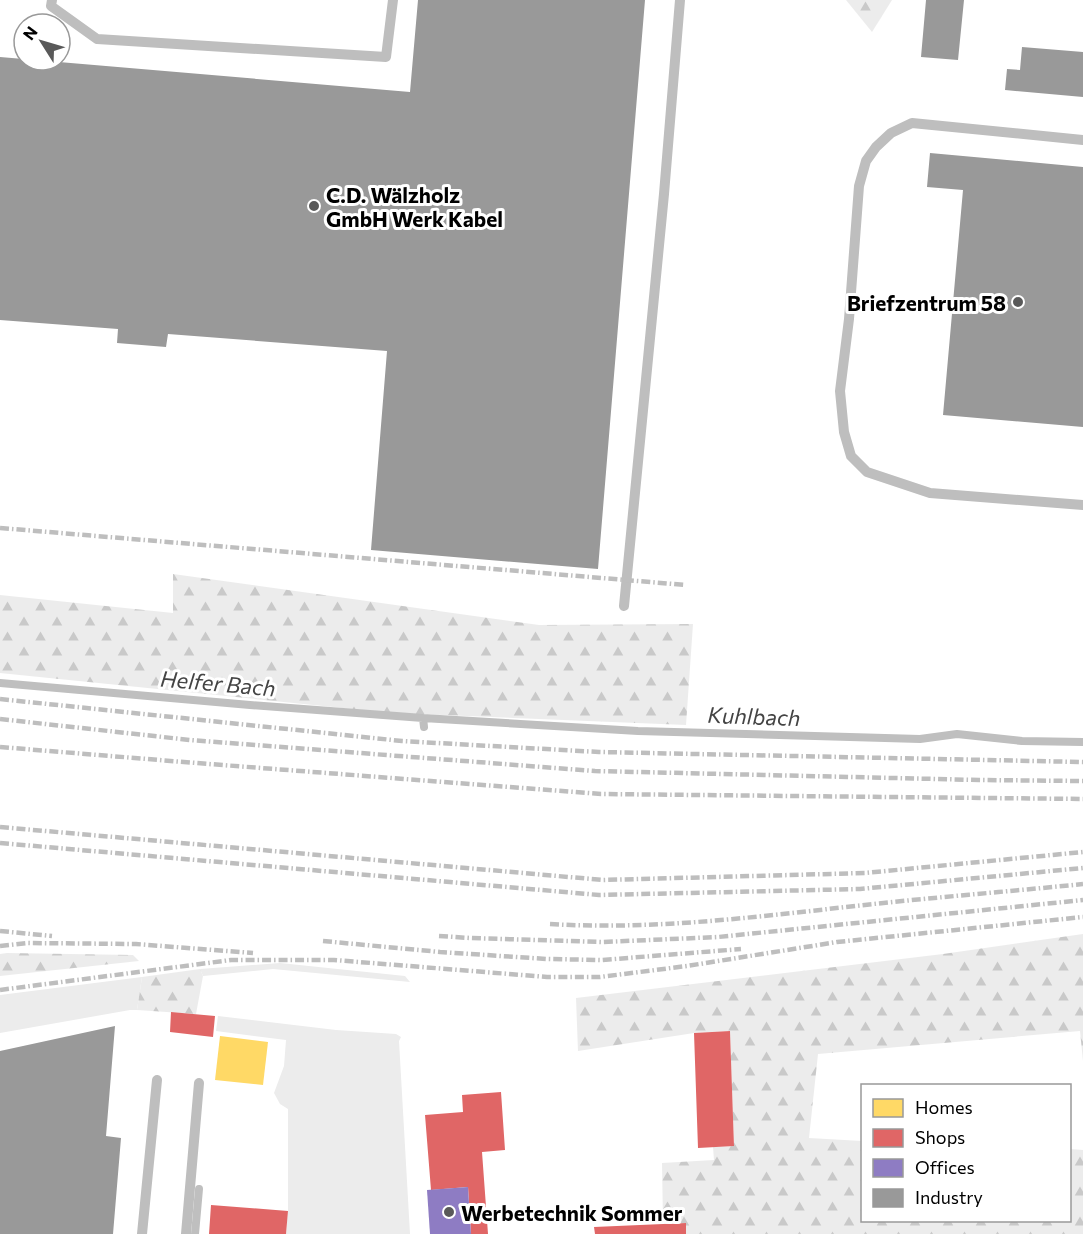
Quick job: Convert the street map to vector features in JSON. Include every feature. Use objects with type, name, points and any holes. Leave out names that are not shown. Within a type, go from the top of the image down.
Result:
[{"type":"lane","points":[[52,0],[51,6],[97,39],[386,57],[393,0]]},
{"type":"lane","points":[[624,606],[664,194],[680,0]]},
{"type":"lane","points":[[1083,140],[912,123],[891,133],[876,147],[866,161],[859,186],[849,319],[840,391],[844,432],[851,456],[867,472],[930,493],[1083,505]]},
{"type":"lane","points":[[142,1234],[157,1080]]},
{"type":"lane","points":[[186,1234],[198,1083]]},
{"type":"green space","points":[[846,0],[892,0],[872,32]]},
{"type":"green space","points":[[173,574],[539,625],[693,624],[686,725],[392,713],[0,673],[0,595],[173,613]]},
{"type":"green space","points":[[1083,934],[1083,1061],[1080,1031],[818,1054],[809,1138],[861,1141],[861,1222],[1071,1222],[1071,1149],[1083,1150],[1083,1234],[686,1234],[686,1223],[663,1223],[662,1163],[714,1160],[713,1147],[734,1146],[730,1031],[694,1033],[578,1051],[576,998],[943,954]]},
{"type":"green space","points":[[0,954],[133,955],[139,961],[0,976]]},
{"type":"green space","points":[[280,963],[405,976],[410,982],[273,969],[203,976],[200,969]]},
{"type":"green space","points":[[200,969],[203,976],[196,1014],[137,1010],[142,977]]},
{"type":"green space","points":[[142,977],[137,1010],[0,1033],[0,995]]},
{"type":"green space","points":[[218,1016],[336,1030],[396,1034],[401,1037],[399,1041],[410,1234],[286,1234],[288,1109],[280,1104],[274,1093],[284,1066],[286,1040],[216,1031]]},
{"type":"building: Homes","points":[[220,1036],[268,1042],[263,1085],[215,1080]]},
{"type":"building: Shops","points":[[171,1012],[215,1016],[213,1037],[170,1032]]},
{"type":"building: Shops","points":[[730,1031],[734,1146],[698,1148],[694,1033]]},
{"type":"building: Shops","points":[[501,1092],[505,1150],[482,1152],[488,1234],[471,1234],[468,1187],[431,1190],[425,1115],[463,1112],[462,1095]]},
{"type":"building: Shops","points":[[211,1205],[288,1211],[286,1234],[209,1234]]},
{"type":"building: Shops","points":[[686,1223],[686,1234],[595,1234],[594,1227]]},
{"type":"building: Offices","name":"Werbetechnik Sommer","points":[[468,1187],[471,1234],[430,1234],[427,1190]]},
{"type":"building: Industry","name":"C.D. Wälzholz GmbH Werk Kabel","points":[[418,0],[645,0],[598,569],[371,550],[387,351],[168,334],[166,347],[117,343],[118,329],[0,320],[0,57],[12,58],[12,72],[72,72],[72,63],[410,92]]},
{"type":"building: Industry","points":[[926,0],[964,0],[958,60],[921,57]]},
{"type":"building: Industry","points":[[1022,47],[1083,52],[1083,97],[1005,90],[1007,69],[1020,70]]},
{"type":"building: Industry","name":"Briefzentrum 58","points":[[930,153],[1083,167],[1083,427],[943,415],[963,190],[927,187]]},
{"type":"building: Industry","points":[[115,1026],[106,1136],[121,1138],[113,1234],[0,1234],[0,1051]]},
{"type":"waterway","name":"Helfer Bach","points":[[0,683],[423,718],[424,727]]},
{"type":"waterway","name":"Kuhlbach","points":[[423,718],[638,731],[920,739],[957,734],[1022,741],[1083,742]]},
{"type":"waterway","points":[[195,1234],[199,1189]]},
{"type":"railway","points":[[0,528],[686,585]]},
{"type":"railway","points":[[0,699],[402,741],[599,752],[1083,762]]},
{"type":"railway","points":[[0,719],[190,740],[595,771],[1083,781]]},
{"type":"railway","points":[[0,747],[601,794],[1083,799]]},
{"type":"railway","points":[[0,827],[603,880],[865,873],[1083,852]]},
{"type":"railway","points":[[0,843],[599,895],[860,889],[1083,868]]},
{"type":"railway","points":[[550,924],[624,925],[698,922],[1083,884]]},
{"type":"railway","points":[[439,936],[603,942],[718,937],[1083,900]]},
{"type":"railway","points":[[0,990],[231,960],[334,960],[547,977],[600,977],[687,966],[837,942],[1083,917]]},
{"type":"railway","points":[[0,931],[52,936]]},
{"type":"railway","points":[[323,941],[547,959],[602,960],[741,949]]},
{"type":"railway","points":[[0,946],[27,943],[136,944],[253,953]]},
{"type":"place","name":"C.D. Wälzholz GmbH Werk Kabel","points":[[314,206]]},
{"type":"place","name":"Briefzentrum 58","points":[[1018,302]]},
{"type":"place","name":"Werbetechnik Sommer","points":[[449,1212]]}]
